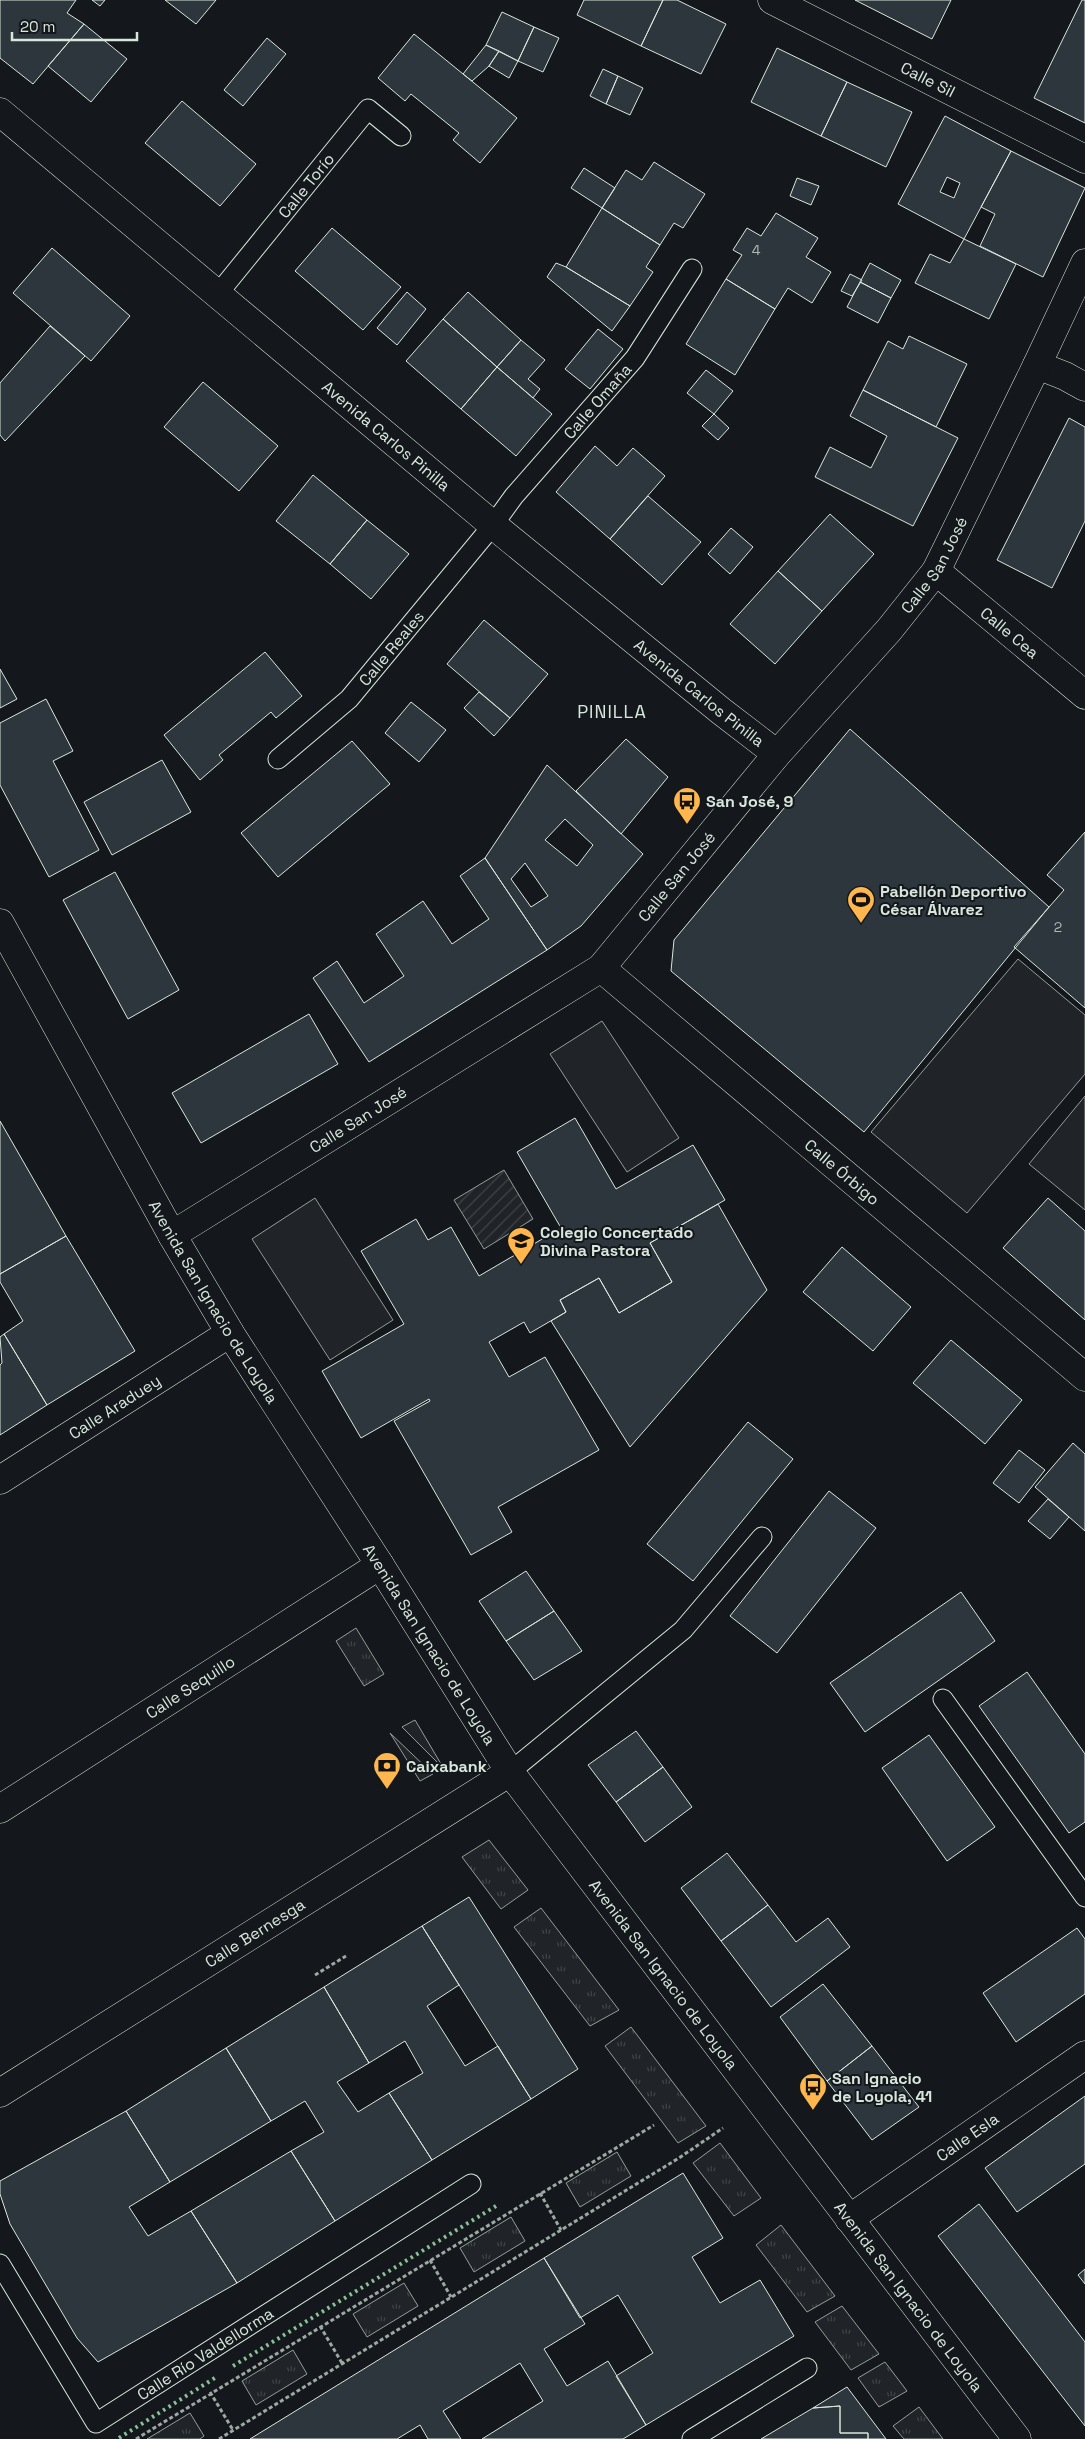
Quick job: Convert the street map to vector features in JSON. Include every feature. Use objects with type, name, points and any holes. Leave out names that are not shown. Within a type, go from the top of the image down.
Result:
[{"type":"street","name":"Calle Sil","points":[[772,0],[1085,158]]},
{"type":"street","name":"Avenida Carlos Pinilla","points":[[0,112],[493,525],[720,711],[777,754]]},
{"type":"street","name":"Calle San José","points":[[172,1235],[601,968],[777,754],[889,630],[936,571],[1085,263]]},
{"type":"street","points":[[1037,365],[1065,376],[1085,387]]},
{"type":"street","name":"Calle Cea","points":[[936,571],[1085,695]]},
{"type":"street","name":"Avenida San Ignacio de Loyola","points":[[0,923],[172,1235],[230,1333],[380,1565],[510,1772],[1017,2439]]},
{"type":"street","name":"Calle Órbigo","points":[[601,968],[1085,1376]]},
{"type":"street","name":"Calle Araduey","points":[[0,1480],[230,1333]]},
{"type":"street","name":"Calle Sequillo","points":[[0,1809],[380,1565]]},
{"type":"street","name":"Calle Bernesga","points":[[0,2092],[510,1772]]},
{"type":"street","name":"Calle Esla","points":[[849,2219],[1085,2055]]},
{"type":"lane","name":"Calle Torío","points":[[217,295],[368,109],[401,136]]},
{"type":"lane","name":"Calle Omaña","points":[[493,525],[514,496],[635,358],[692,269]]},
{"type":"lane","name":"Calle Reales","points":[[278,760],[349,699],[493,525]]},
{"type":"lane","points":[[510,1772],[683,1630],[762,1537]]},
{"type":"lane","points":[[942,1699],[1085,1897]]},
{"type":"lane","name":"Calle Río Valdellorma","points":[[0,2264],[96,2423],[471,2184]]},
{"type":"lane","points":[[696,2438],[807,2368]]},
{"type":"path","points":[[315,1975],[346,1956]]},
{"type":"path","points":[[136,2439],[210,2392],[654,2125]]},
{"type":"path","points":[[219,2439],[679,2158],[723,2128]]},
{"type":"path","points":[[540,2194],[561,2230]]},
{"type":"path","points":[[430,2260],[451,2297]]},
{"type":"path","points":[[320,2326],[342,2363]]},
{"type":"path","points":[[210,2392],[233,2430]]},
{"type":"green space","points":[[1018,959],[1085,1015],[1085,1074],[967,1213],[871,1132]]},
{"type":"green space","points":[[602,1021],[679,1138],[627,1172],[550,1054]]},
{"type":"green space","points":[[1085,1096],[1085,1210],[1029,1164]]},
{"type":"green space","points":[[504,1170],[533,1219],[484,1249],[454,1200]]},
{"type":"green space","points":[[315,1198],[393,1320],[330,1360],[252,1239]]},
{"type":"green space","points":[[356,1628],[384,1674],[364,1686],[336,1641]]},
{"type":"green space","points":[[415,1720],[444,1769],[402,1727]]},
{"type":"green space","points":[[390,1733],[433,1774],[420,1781]]},
{"type":"green space","points":[[489,1840],[528,1890],[501,1909],[462,1857]]},
{"type":"green space","points":[[541,1908],[619,2010],[590,2026],[514,1927]]},
{"type":"green space","points":[[631,2027],[706,2126],[678,2143],[605,2046]]},
{"type":"green space","points":[[720,2143],[761,2198],[734,2216],[693,2163]]},
{"type":"green space","points":[[617,2152],[631,2176],[580,2207],[566,2183]]},
{"type":"green space","points":[[511,2217],[525,2241],[474,2272],[460,2248]]},
{"type":"green space","points":[[781,2225],[835,2296],[807,2312],[756,2245]]},
{"type":"green space","points":[[404,2283],[418,2306],[367,2337],[353,2314]]},
{"type":"green space","points":[[842,2306],[879,2354],[851,2370],[815,2322]]},
{"type":"green space","points":[[293,2350],[307,2374],[256,2405],[242,2381]]},
{"type":"green space","points":[[885,2362],[907,2391],[879,2407],[858,2378]]},
{"type":"green space","points":[[919,2407],[943,2439],[904,2439],[893,2426]]},
{"type":"green space","points":[[190,2413],[204,2436],[200,2439],[147,2439]]},
{"type":"building","points":[[0,0],[76,0],[67,13],[84,24],[33,84],[0,58]]},
{"type":"building","points":[[92,0],[105,0],[100,6]]},
{"type":"building","points":[[165,0],[216,0],[196,24]]},
{"type":"building","points":[[584,0],[663,0],[641,46],[577,15]]},
{"type":"building","points":[[663,0],[677,0],[726,24],[701,74],[641,46]]},
{"type":"building","points":[[855,0],[951,0],[932,39]]},
{"type":"building","points":[[1082,0],[1085,0],[1085,123],[1034,98]]},
{"type":"building","points":[[502,12],[534,27],[518,61],[486,45]]},
{"type":"building","points":[[84,24],[127,59],[91,102],[48,66]]},
{"type":"building","points":[[534,27],[559,38],[543,72],[518,61]]},
{"type":"building","points":[[414,34],[517,118],[480,163],[453,140],[459,133],[411,94],[405,101],[378,78]]},
{"type":"building","points":[[267,38],[286,54],[243,106],[224,90]]},
{"type":"building","points":[[486,45],[499,51],[489,66],[472,81],[463,74]]},
{"type":"building","points":[[777,48],[847,82],[821,136],[751,102]]},
{"type":"building","points":[[499,51],[518,61],[509,78],[489,66]]},
{"type":"building","points":[[603,69],[618,76],[606,104],[590,96]]},
{"type":"building","points":[[618,76],[643,88],[630,115],[606,104]]},
{"type":"building","points":[[847,82],[912,112],[886,167],[821,136]]},
{"type":"building","points":[[182,101],[256,164],[220,206],[145,143]]},
{"type":"building","points":[[945,116],[1011,151],[964,239],[898,204]],"holes":[[[947,177],[960,183],[954,198],[940,192]]]},
{"type":"building","points":[[1011,151],[1085,188],[1043,277],[980,246],[995,214],[981,207]]},
{"type":"building","points":[[654,162],[705,194],[683,228],[674,223],[660,245],[602,208],[626,170],[642,180]]},
{"type":"building","points":[[584,168],[615,188],[602,208],[571,188]]},
{"type":"building","points":[[797,178],[819,186],[811,205],[790,196]]},
{"type":"building","points":[[602,208],[660,245],[646,267],[653,272],[630,306],[566,267]]},
{"type":"building","points":[[776,213],[818,238],[806,257],[831,272],[812,303],[788,288],[775,309],[726,279],[742,255],[733,250],[747,228],[761,236]]},
{"type":"building","points":[[332,228],[401,287],[363,330],[295,271]]},
{"type":"building","points":[[964,239],[1016,264],[989,319],[915,283],[930,254],[950,263]]},
{"type":"building","points":[[52,248],[130,316],[91,361],[13,293]]},
{"type":"building","points":[[556,263],[566,267],[630,306],[612,331],[547,277]]},
{"type":"building","points":[[870,263],[901,280],[891,298],[860,282]]},
{"type":"building","points":[[850,274],[862,280],[852,296],[841,291]]},
{"type":"building","points":[[726,279],[775,309],[735,375],[686,344]]},
{"type":"building","points":[[860,282],[891,298],[878,323],[847,307]]},
{"type":"building","points":[[407,292],[426,309],[397,345],[377,328]]},
{"type":"building","points":[[468,292],[521,340],[497,367],[443,319]]},
{"type":"building","points":[[443,319],[497,367],[461,409],[406,361]]},
{"type":"building","points":[[50,326],[85,356],[5,441],[0,435],[0,383]]},
{"type":"building","points":[[598,329],[623,349],[590,389],[565,369]]},
{"type":"building","points":[[909,336],[967,364],[936,427],[863,390],[888,341],[903,349]]},
{"type":"building","points":[[521,340],[545,360],[528,379],[540,389],[533,398],[497,367]]},
{"type":"building","points":[[497,367],[552,414],[516,456],[461,409]]},
{"type":"building","points":[[706,370],[733,391],[714,414],[687,393]]},
{"type":"building","points":[[203,382],[278,446],[239,491],[164,427]]},
{"type":"building","points":[[863,390],[958,438],[913,526],[815,477],[830,447],[871,468],[887,436],[850,416]]},
{"type":"building","points":[[714,414],[729,428],[718,440],[702,426]]},
{"type":"building","points":[[1069,418],[1085,427],[1085,521],[1052,588],[997,560]]},
{"type":"building","points":[[595,446],[617,466],[633,448],[665,476],[610,539],[556,492]]},
{"type":"building","points":[[313,475],[367,520],[330,564],[276,521]]},
{"type":"building","points":[[648,496],[701,542],[662,585],[610,539]]},
{"type":"building","points":[[830,514],[874,554],[822,611],[778,571]]},
{"type":"building","points":[[367,520],[409,554],[371,599],[330,564]]},
{"type":"building","points":[[731,528],[753,547],[730,574],[708,554]]},
{"type":"building","points":[[778,571],[822,611],[775,664],[730,624]]},
{"type":"building","points":[[484,620],[548,674],[510,718],[447,664]]},
{"type":"building","points":[[265,652],[302,696],[276,718],[271,712],[219,755],[223,760],[200,780],[164,735]]},
{"type":"building","points":[[0,669],[17,699],[0,708]]},
{"type":"building","points":[[479,692],[510,718],[494,736],[464,708]]},
{"type":"building","points":[[46,699],[73,751],[53,761],[99,850],[49,877],[0,785],[0,723]]},
{"type":"building","points":[[411,702],[446,730],[419,762],[385,733]]},
{"type":"building","name":"Pabellón Deportivo César Álvarez","points":[[850,729],[1049,907],[864,1132],[671,971],[674,940]]},
{"type":"building","points":[[626,739],[668,777],[621,834],[576,791]]},
{"type":"building","points":[[352,741],[390,784],[278,877],[241,833]]},
{"type":"building","points":[[162,760],[191,812],[112,855],[84,802]]},
{"type":"building","points":[[547,765],[643,854],[581,926],[547,950],[485,858]],"holes":[[[565,819],[593,845],[577,866],[545,840]],[[525,863],[548,896],[531,907],[511,879]]]},
{"type":"building","points":[[1085,832],[1085,1008],[1014,947],[1064,890],[1047,875]]},
{"type":"building","points":[[485,858],[547,950],[369,1062],[313,978],[337,961],[364,1003],[404,976],[376,934],[423,901],[452,944],[489,919],[460,876]]},
{"type":"building","points":[[115,872],[179,990],[128,1019],[63,900]]},
{"type":"building","points":[[309,1014],[338,1064],[201,1143],[172,1093]]},
{"type":"building","points":[[575,1118],[616,1189],[693,1145],[725,1200],[650,1243],[672,1282],[619,1313],[599,1278],[560,1300],[566,1312],[530,1333],[524,1322],[489,1342],[509,1377],[545,1357],[599,1450],[498,1507],[512,1532],[471,1555],[394,1421],[430,1401],[429,1399],[361,1438],[322,1371],[404,1324],[361,1251],[416,1219],[428,1240],[451,1227],[479,1276],[561,1228],[517,1152]]},
{"type":"building","points":[[0,1121],[66,1236],[0,1274]]},
{"type":"building","points":[[1048,1198],[1085,1231],[1085,1320],[1003,1248]]},
{"type":"building","points":[[718,1204],[767,1290],[630,1447],[551,1321],[566,1312],[560,1300],[599,1278],[619,1313],[672,1282],[650,1243]]},
{"type":"building","points":[[66,1236],[135,1351],[47,1405],[4,1334],[23,1321],[0,1282],[0,1274]]},
{"type":"building","points":[[842,1247],[911,1307],[873,1351],[803,1292]]},
{"type":"building","points":[[4,1334],[47,1405],[0,1435],[0,1365],[2,1363],[0,1337]]},
{"type":"building","points":[[951,1340],[1022,1400],[985,1444],[913,1383]]},
{"type":"building","points":[[748,1422],[793,1459],[693,1581],[647,1544]]},
{"type":"building","points":[[1073,1443],[1085,1454],[1085,1531],[1035,1487]]},
{"type":"building","points":[[1019,1450],[1045,1470],[1019,1503],[993,1483]]},
{"type":"building","points":[[829,1491],[876,1528],[777,1653],[730,1616]]},
{"type":"building","points":[[1048,1499],[1069,1517],[1050,1539],[1028,1521]]},
{"type":"building","points":[[526,1571],[554,1611],[506,1641],[479,1601]]},
{"type":"building","points":[[961,1592],[995,1641],[865,1732],[830,1683]]},
{"type":"building","points":[[554,1611],[582,1651],[534,1680],[506,1641]]},
{"type":"building","points":[[1027,1672],[1085,1754],[1085,1822],[1069,1833],[979,1706]]},
{"type":"building","points":[[636,1731],[663,1767],[616,1802],[588,1765]]},
{"type":"building","points":[[929,1735],[995,1827],[947,1861],[882,1768]]},
{"type":"building","points":[[663,1767],[692,1807],[645,1842],[616,1802]]},
{"type":"building","points":[[727,1853],[768,1905],[721,1941],[681,1888]]},
{"type":"building","points":[[469,1897],[578,2069],[531,2099],[422,1926]]},
{"type":"building","points":[[768,1905],[796,1942],[828,1918],[850,1947],[771,2007],[721,1941]]},
{"type":"building","points":[[422,1926],[459,1985],[427,2006],[465,2066],[498,2046],[531,2099],[432,2160],[389,2093],[423,2073],[405,2041],[369,2063],[324,1987]]},
{"type":"building","points":[[1077,1928],[1085,1939],[1085,1994],[1016,2042],[983,1993]]},
{"type":"building","points":[[823,1984],[872,2046],[827,2081],[780,2017]]},
{"type":"building","points":[[324,1987],[369,2063],[337,2082],[358,2112],[389,2093],[432,2160],[335,2221],[291,2151],[324,2132],[305,2101],[271,2121],[226,2048]]},
{"type":"building","points":[[872,2046],[919,2107],[872,2140],[827,2081]]},
{"type":"building","points":[[226,2048],[271,2121],[170,2182],[126,2111]]},
{"type":"building","points":[[1085,2096],[1085,2164],[1017,2212],[985,2168]]},
{"type":"building","points":[[126,2111],[170,2182],[129,2207],[148,2236],[191,2211],[237,2283],[98,2362],[77,2338],[10,2224],[0,2194],[0,2181]]},
{"type":"building","points":[[291,2151],[335,2221],[237,2283],[191,2211]]},
{"type":"building","points":[[683,2173],[723,2238],[692,2257],[720,2303],[760,2280],[794,2336],[646,2425],[616,2376],[653,2353],[618,2295],[580,2318],[544,2258]]},
{"type":"building","points":[[979,2204],[1085,2342],[1085,2426],[938,2236]]},
{"type":"building","points":[[544,2258],[585,2324],[544,2349],[567,2386],[608,2361],[646,2425],[623,2439],[482,2439],[543,2401],[520,2363],[443,2411],[461,2439],[428,2439],[420,2425],[397,2439],[250,2439]]},
{"type":"building","points":[[1085,2269],[1085,2284],[1078,2275]]},
{"type":"building","points":[[847,2387],[886,2439],[868,2439],[868,2433],[840,2433],[840,2406],[813,2408]]},
{"type":"building","points":[[840,2406],[840,2433],[868,2433],[868,2439],[761,2439],[813,2408]]},
{"type":"hedge","points":[[233,2366],[496,2206]]},
{"type":"hedge","points":[[119,2438],[218,2376]]},
{"type":"place","name":"San José, 9","points":[[687,825]]},
{"type":"place","name":"Pabellón Deportivo César Álvarez","points":[[861,924]]},
{"type":"place","name":"Colegio Concertado Divina Pastora","points":[[521,1265]]},
{"type":"place","name":"Caixabank","points":[[387,1790]]},
{"type":"place","name":"San Ignacio de Loyola, 41","points":[[813,2111]]},
{"type":"district","name":"PINILLA","points":[[612,711]]}]
